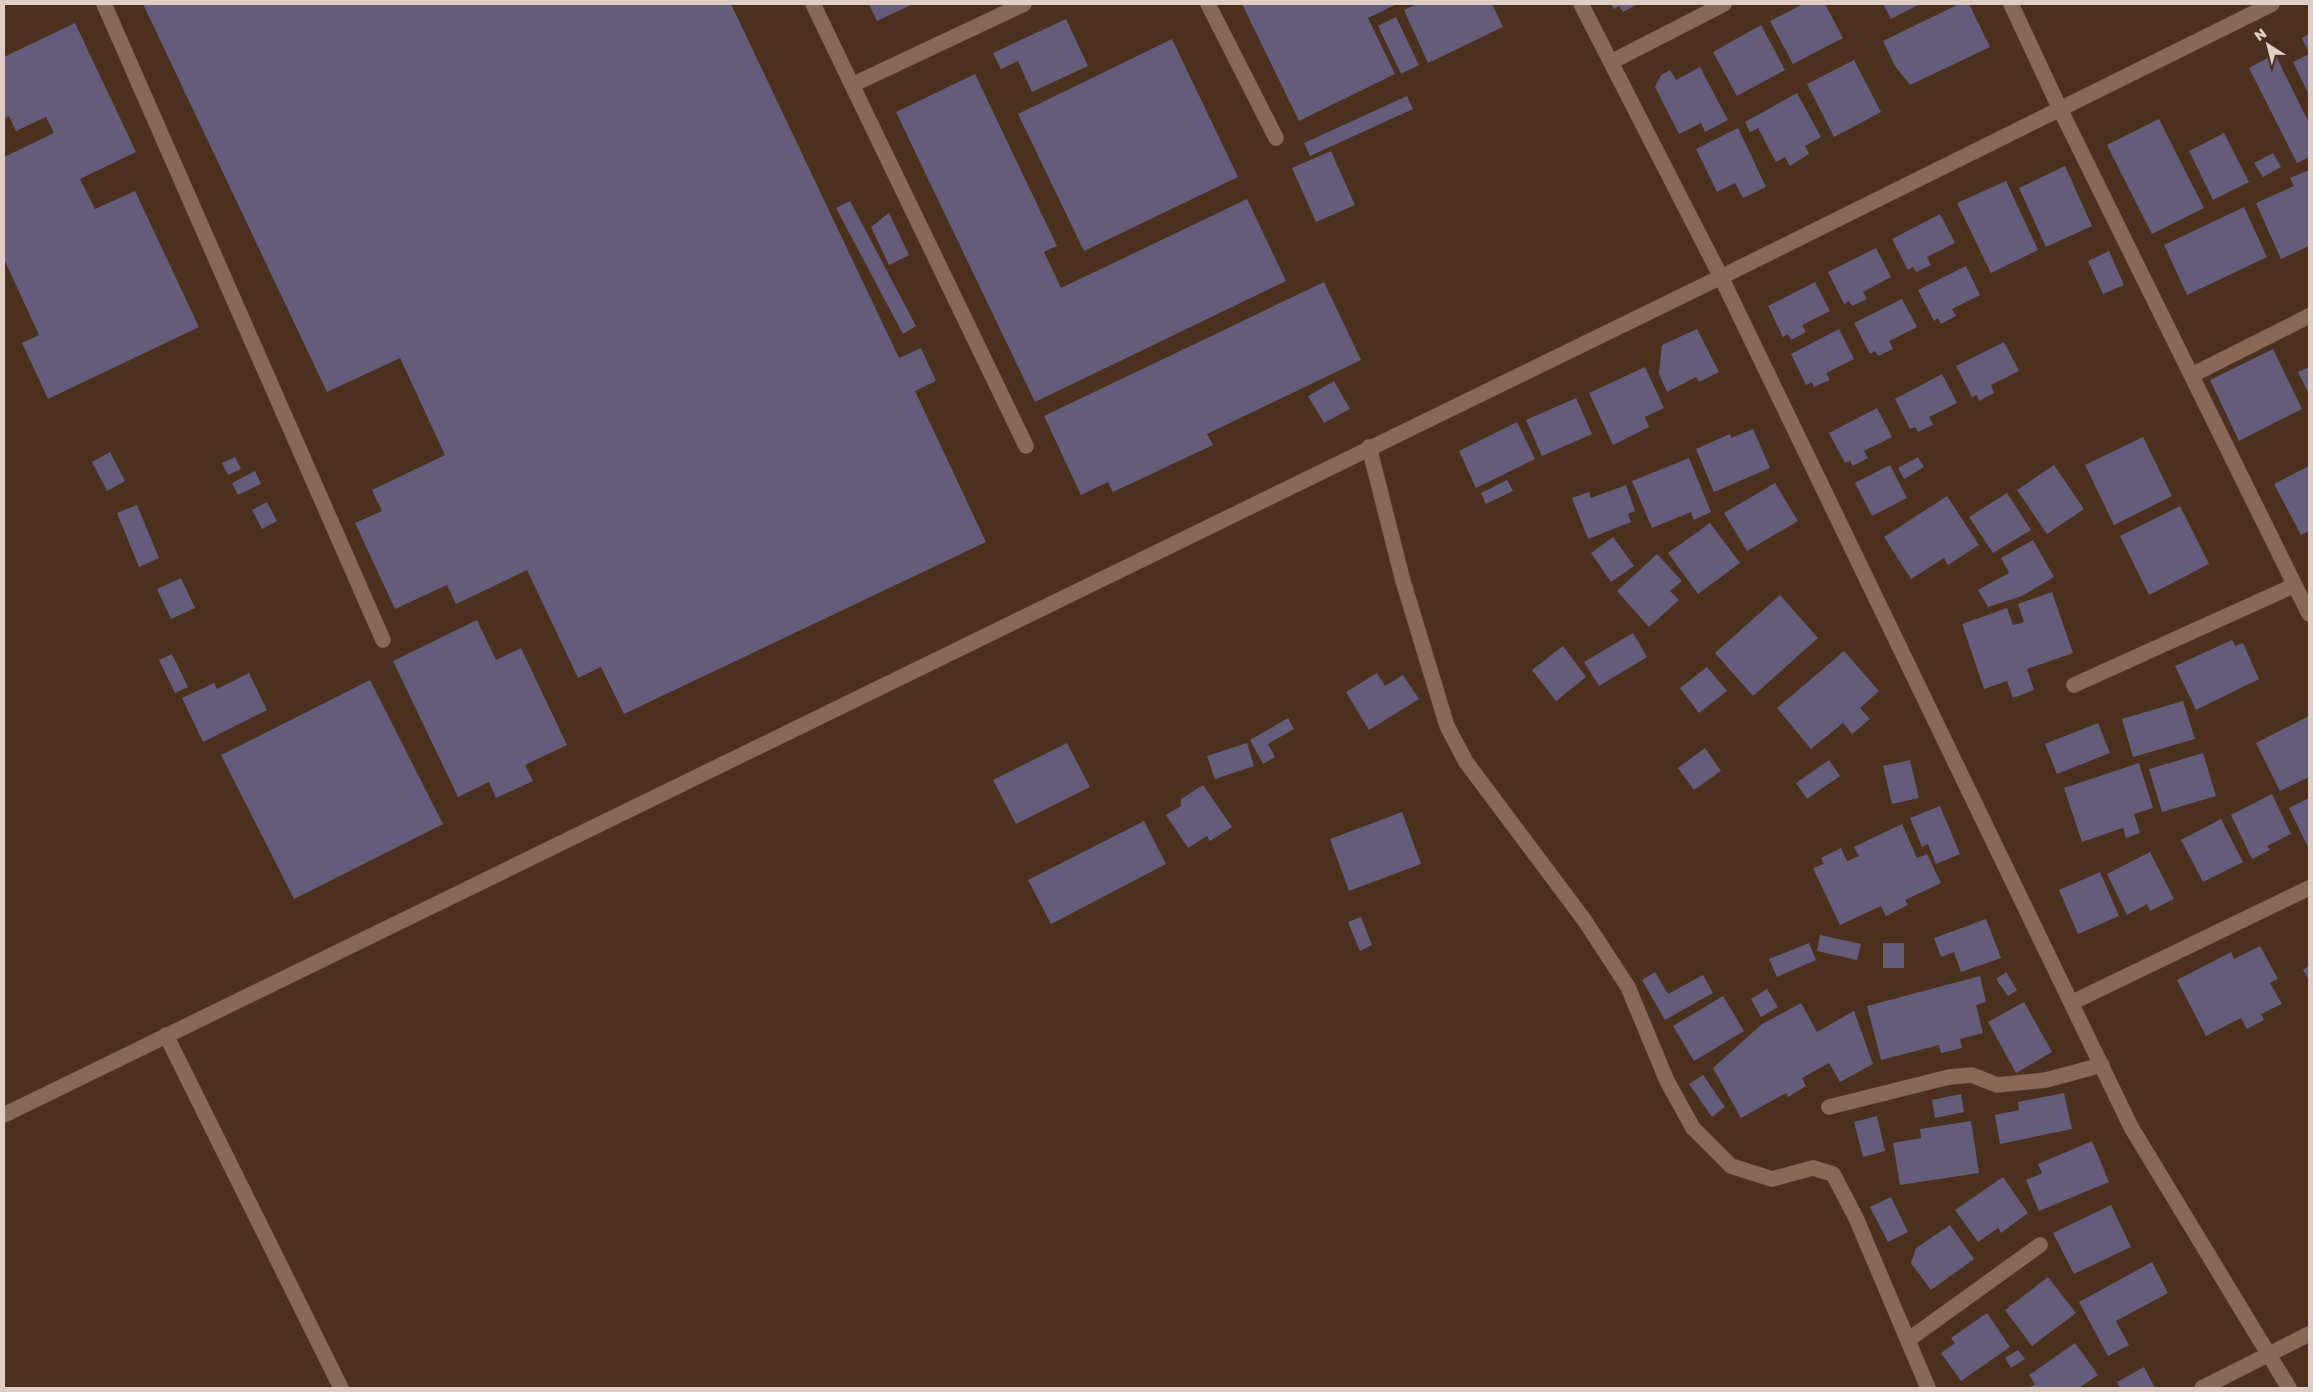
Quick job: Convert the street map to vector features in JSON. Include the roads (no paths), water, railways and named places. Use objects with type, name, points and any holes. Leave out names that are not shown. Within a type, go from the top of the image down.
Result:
[{"type":"street","points":[[104,4],[383,640]]},
{"type":"street","points":[[813,4],[1026,446]]},
{"type":"street","points":[[852,85],[1024,4]]},
{"type":"street","points":[[1208,4],[1276,138]]},
{"type":"street","points":[[1582,4],[1720,277],[2131,1127],[2289,1388]]},
{"type":"street","points":[[1611,62],[1724,4]]},
{"type":"street","points":[[2011,4],[2060,109],[2309,613]]},
{"type":"street","points":[[4,1115],[1720,277],[2272,4]]},
{"type":"street","points":[[2192,375],[2309,316]]},
{"type":"street","points":[[1369,447],[1403,581],[1447,726],[1466,762],[1585,921],[1628,987],[1667,1081],[1693,1128],[1730,1166],[1772,1179],[1813,1168],[1833,1174],[1856,1218],[1928,1388]]},
{"type":"street","points":[[2074,685],[2295,585]]},
{"type":"street","points":[[2071,1003],[2309,888]]},
{"type":"street","points":[[166,1035],[341,1388]]},
{"type":"street","points":[[1829,1107],[1949,1077],[1972,1075],[1997,1085],[2046,1080],[2102,1065]]},
{"type":"street","points":[[1908,1340],[2040,1245]]},
{"type":"street","points":[[2202,1388],[2309,1334]]}]
